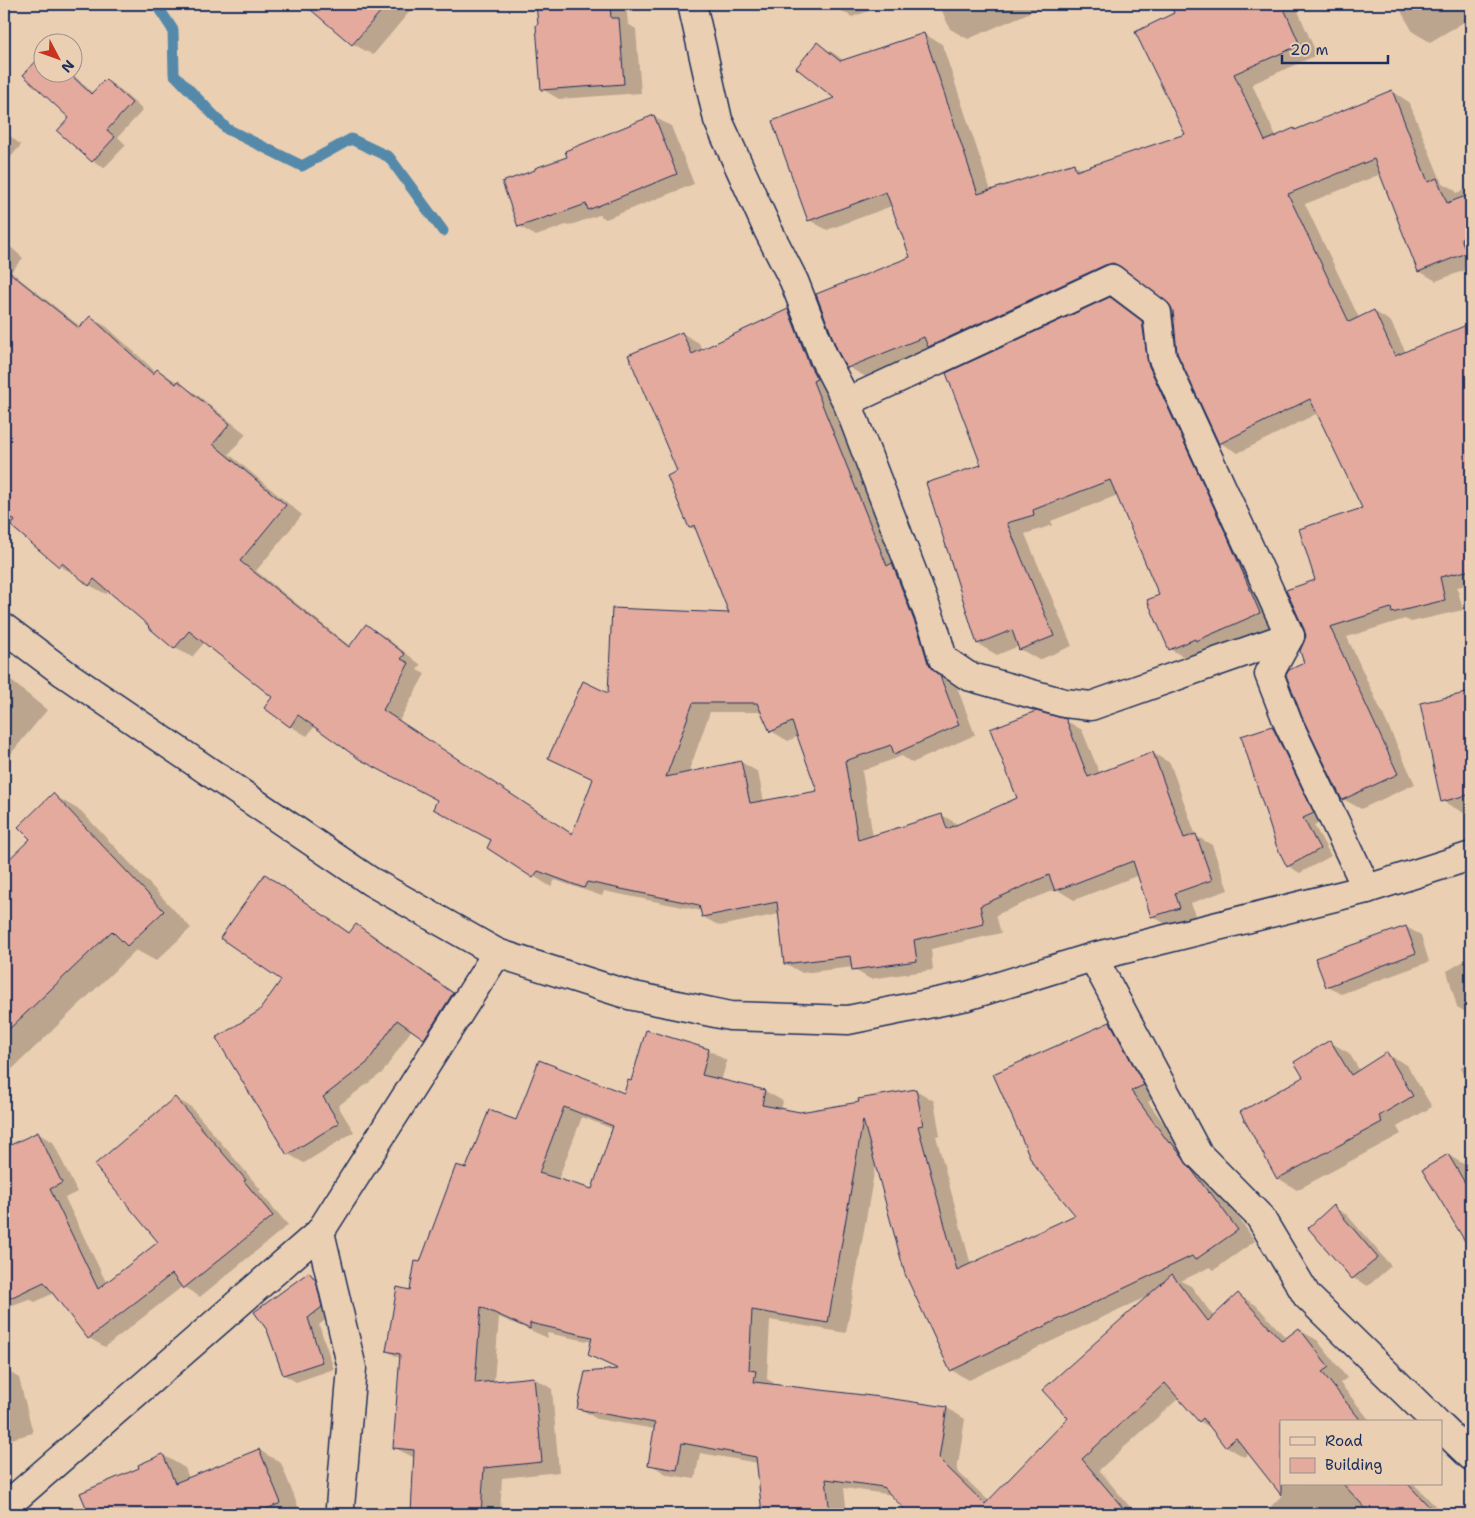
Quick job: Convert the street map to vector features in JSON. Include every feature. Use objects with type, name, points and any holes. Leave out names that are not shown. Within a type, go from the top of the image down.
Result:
[{"type":"street","points":[[692,4],[718,120],[794,282],[824,358],[847,402],[935,631],[943,659],[968,676],[1064,703],[1091,706],[1290,636]]},
{"type":"street","points":[[847,402],[1112,279],[1157,312],[1162,357],[1290,636]]},
{"type":"street","points":[[4,628],[64,673],[370,881],[497,953],[629,995],[730,1016],[848,1020],[967,996],[1093,957],[1367,889],[1471,856]]},
{"type":"street","points":[[1290,636],[1269,674],[1288,723],[1367,889]]},
{"type":"street","points":[[4,1508],[320,1232],[497,953]]},
{"type":"street","points":[[1093,957],[1198,1154],[1260,1217],[1307,1296],[1434,1420]]},
{"type":"street","points":[[320,1232],[352,1368],[340,1507],[341,1514]]},
{"type":"street","points":[[1442,1428],[1471,1456]]},
{"type":"building","points":[[304,4],[387,4],[352,45]]},
{"type":"building","points":[[536,4],[610,4],[611,18],[619,18],[624,84],[541,90]]},
{"type":"building","points":[[1170,4],[1282,4],[1300,45],[1234,74],[1265,141],[1392,90],[1428,182],[1437,178],[1447,203],[1471,194],[1471,234],[1461,238],[1466,253],[1418,272],[1374,159],[1288,194],[1349,322],[1374,310],[1395,356],[1471,323],[1471,570],[1440,577],[1445,600],[1392,613],[1391,608],[1330,627],[1398,774],[1342,800],[1302,717],[1286,675],[1289,670],[1304,663],[1300,651],[1306,636],[1286,590],[1315,580],[1299,529],[1362,508],[1310,399],[1219,444],[1177,353],[1173,311],[1170,305],[1121,267],[1113,263],[928,347],[924,337],[847,368],[838,352],[816,294],[910,257],[886,192],[808,221],[772,121],[834,98],[796,68],[817,42],[840,61],[924,33],[978,194],[1074,163],[1076,171],[1185,134],[1135,32],[1174,13]]},
{"type":"building","points":[[32,66],[32,82],[78,82],[91,94],[105,79],[132,103],[107,130],[115,137],[92,162],[57,131],[69,118],[23,75]]},
{"type":"building","points":[[654,115],[677,174],[588,210],[586,204],[518,227],[502,182],[567,157],[565,151]]},
{"type":"building","points":[[4,268],[79,328],[90,316],[153,374],[157,369],[176,384],[178,381],[230,424],[213,444],[286,505],[240,561],[349,647],[366,624],[405,654],[401,659],[409,663],[383,710],[572,834],[593,779],[548,758],[583,681],[608,693],[612,608],[729,613],[694,525],[689,528],[667,476],[677,471],[628,355],[682,332],[692,354],[788,309],[809,364],[817,379],[813,381],[814,384],[887,566],[892,563],[920,636],[928,663],[940,676],[959,725],[894,754],[891,745],[845,761],[858,840],[942,814],[947,829],[1017,798],[990,729],[1036,711],[1066,719],[1088,777],[1153,752],[1184,838],[1196,834],[1212,880],[1175,893],[1180,908],[1151,917],[1133,861],[1055,891],[1049,875],[980,906],[984,924],[914,940],[917,961],[852,970],[850,956],[784,964],[777,902],[702,917],[699,905],[587,882],[584,888],[538,871],[533,878],[487,848],[491,840],[433,809],[437,800],[359,759],[298,715],[290,727],[264,708],[272,697],[189,631],[174,649],[94,579],[89,586],[62,563],[59,567],[11,526],[15,521],[4,511]],"holes":[[[693,703],[757,703],[770,732],[792,722],[817,791],[750,803],[741,761],[666,777]]]},
{"type":"building","points":[[1110,297],[1142,321],[1148,364],[1228,538],[1260,613],[1196,641],[1195,639],[1169,650],[1147,600],[1159,595],[1110,480],[1033,510],[1034,515],[1007,523],[1054,636],[1019,650],[1012,630],[977,644],[926,483],[981,465],[946,373]]},
{"type":"building","points":[[1471,692],[1471,794],[1441,802],[1420,703]]},
{"type":"building","points":[[1272,726],[1314,813],[1303,818],[1320,849],[1287,867],[1276,845],[1241,736]]},
{"type":"building","points":[[53,793],[164,911],[127,946],[112,931],[4,1034],[4,864],[30,839],[18,827]]},
{"type":"building","points":[[265,874],[349,933],[356,924],[453,993],[424,1039],[397,1020],[367,1063],[323,1097],[339,1123],[287,1155],[216,1038],[259,1011],[281,980],[220,938]]},
{"type":"building","points":[[1406,926],[1416,953],[1326,987],[1315,958]]},
{"type":"building","points":[[1110,1022],[1144,1085],[1131,1091],[1169,1143],[1171,1142],[1238,1230],[1195,1260],[1192,1256],[950,1371],[905,1274],[863,1120],[828,1323],[752,1310],[749,1370],[756,1371],[754,1382],[947,1407],[939,1459],[985,1504],[1068,1418],[1042,1390],[1172,1274],[1208,1321],[1238,1293],[1282,1341],[1299,1328],[1329,1367],[1322,1372],[1360,1420],[1280,1420],[1281,1495],[1236,1438],[1225,1447],[1203,1418],[1199,1422],[1165,1383],[1082,1459],[1128,1514],[909,1514],[883,1487],[826,1479],[830,1514],[762,1514],[756,1457],[682,1443],[677,1470],[648,1465],[655,1423],[577,1409],[585,1372],[618,1369],[588,1355],[592,1337],[530,1323],[530,1329],[481,1307],[475,1383],[534,1377],[542,1462],[484,1468],[481,1514],[411,1514],[414,1450],[393,1448],[400,1354],[386,1351],[397,1287],[410,1290],[415,1261],[420,1262],[456,1165],[466,1168],[489,1110],[516,1120],[539,1060],[624,1093],[628,1080],[631,1081],[646,1030],[709,1049],[702,1075],[765,1090],[762,1105],[800,1112],[859,1102],[858,1099],[916,1089],[923,1125],[918,1126],[957,1270],[1075,1215],[1033,1164],[993,1074]],"holes":[[[564,1107],[613,1126],[592,1189],[539,1173]]]},
{"type":"building","points":[[1330,1040],[1351,1075],[1387,1052],[1413,1096],[1379,1116],[1382,1122],[1277,1179],[1240,1112],[1303,1077],[1294,1062]]},
{"type":"building","points":[[175,1097],[246,1180],[244,1181],[273,1216],[183,1289],[172,1274],[88,1339],[44,1282],[4,1301],[4,1148],[38,1132],[62,1183],[50,1189],[98,1289],[158,1242],[94,1165]]},
{"type":"building","points":[[1448,1154],[1471,1193],[1471,1251],[1422,1170]]},
{"type":"building","points":[[1333,1205],[1378,1258],[1352,1279],[1308,1228]]},
{"type":"building","points":[[309,1272],[316,1281],[322,1307],[308,1318],[322,1362],[283,1375],[267,1330],[254,1312]]},
{"type":"building","points":[[259,1449],[281,1503],[254,1514],[89,1514],[80,1493],[139,1468],[138,1465],[163,1454],[175,1483]]},
{"type":"building","points":[[1345,1486],[1410,1486],[1436,1514],[1371,1514]]},
{"type":"waterway","points":[[156,4],[173,30],[174,74],[227,129],[302,166],[351,139],[389,157],[443,231]]}]
